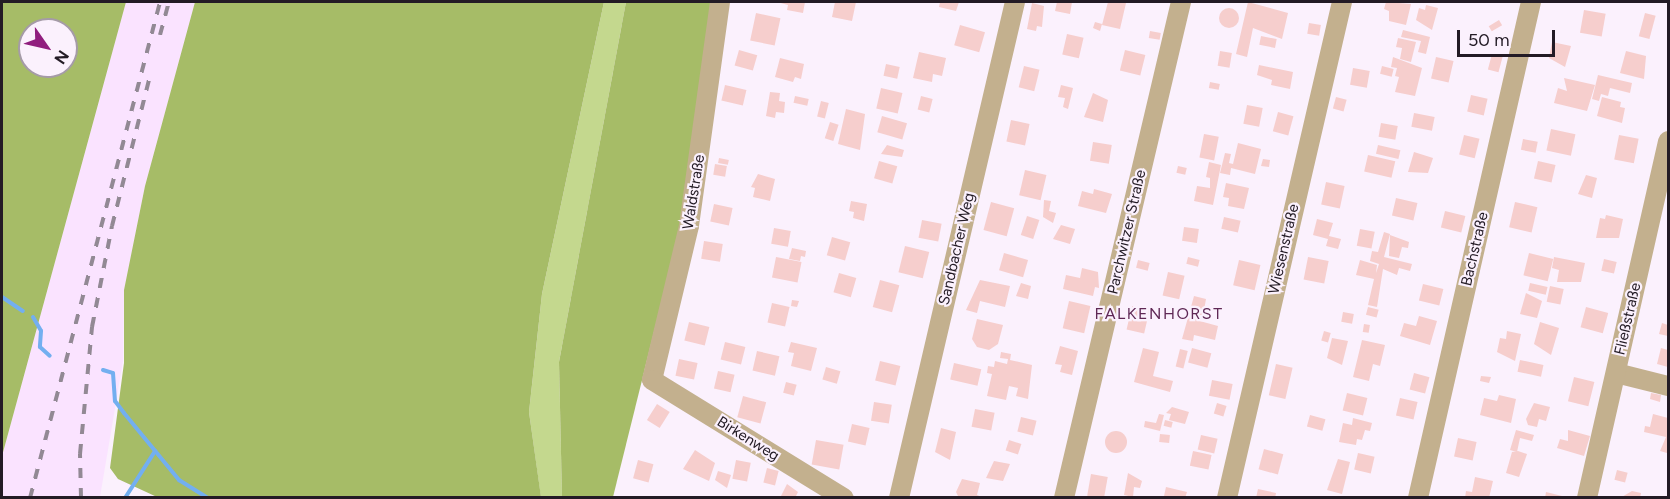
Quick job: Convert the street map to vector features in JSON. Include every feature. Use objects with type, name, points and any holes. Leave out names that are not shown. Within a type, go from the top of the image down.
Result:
[{"type":"street","name":"Waldstraße","points":[[652,380],[689,226],[720,2]]},
{"type":"street","name":"Sandbacher Weg","points":[[899,498],[1015,2]]},
{"type":"street","name":"Parchwitzer Straße","points":[[1064,498],[1181,2]]},
{"type":"street","name":"Wiesenstraße","points":[[1227,498],[1342,2]]},
{"type":"street","name":"Bachstraße","points":[[1418,498],[1531,2]]},
{"type":"street","name":"Fließstraße","points":[[1587,498],[1665,169],[1668,141]]},
{"type":"street","points":[[1616,373],[1668,386]]},
{"type":"street","name":"Birkenweg","points":[[652,380],[844,498]]},
{"type":"shaded area","points":[[126,2],[195,2],[145,186],[124,290],[123,361],[100,497],[2,498],[2,456]]},
{"type":"green space","points":[[2,2],[126,2],[2,456]]},
{"type":"green space","points":[[195,2],[604,2],[542,294],[529,412],[541,497],[157,497],[118,479],[110,468],[124,363],[124,290],[145,186]]},
{"type":"green space","points":[[604,2],[626,2],[559,362],[562,497],[541,498],[529,412],[542,294]]},
{"type":"green space","points":[[626,2],[713,2],[686,203],[613,497],[562,498],[559,362]]},
{"type":"building","points":[[777,2],[805,2],[803,13],[787,10],[788,5]]},
{"type":"building","points":[[835,2],[856,2],[852,21],[832,17]]},
{"type":"building","points":[[940,2],[959,2],[956,11],[939,7]]},
{"type":"building","points":[[1057,2],[1072,2],[1070,14],[1055,11]]},
{"type":"building","points":[[1108,2],[1126,3],[1120,29],[1102,25]]},
{"type":"building","points":[[1248,2],[1288,13],[1282,39],[1253,28],[1247,57],[1236,54]]},
{"type":"building","points":[[1386,2],[1411,4],[1406,25],[1389,21],[1389,11],[1384,9]]},
{"type":"building","points":[[1032,3],[1044,6],[1042,27],[1037,26],[1036,31],[1027,29]]},
{"type":"building","points":[[1426,5],[1438,8],[1432,30],[1416,20],[1419,8],[1425,10]]},
{"type":"building","points":[[1225,8],[1233,8],[1239,14],[1239,22],[1233,28],[1225,28],[1219,22],[1219,14]]},
{"type":"building","points":[[1584,10],[1606,14],[1602,36],[1580,33]]},
{"type":"building","points":[[756,13],[780,18],[775,46],[750,40]]},
{"type":"building","points":[[1645,13],[1656,16],[1649,39],[1639,36]]},
{"type":"building","points":[[1499,20],[1502,25],[1492,31],[1489,26]]},
{"type":"building","points":[[1095,22],[1102,24],[1100,31],[1093,28]]},
{"type":"building","points":[[1309,23],[1321,25],[1319,36],[1307,34]]},
{"type":"building","points":[[960,25],[985,32],[979,52],[954,45]]},
{"type":"building","points":[[1403,30],[1430,37],[1426,54],[1418,52],[1421,41],[1401,37]]},
{"type":"building","points":[[1150,31],[1161,33],[1160,40],[1149,38]]},
{"type":"building","points":[[1067,34],[1084,38],[1079,58],[1062,54]]},
{"type":"building","points":[[1261,36],[1277,39],[1275,48],[1259,45]]},
{"type":"building","points":[[1398,38],[1416,42],[1411,62],[1400,59],[1402,48],[1396,47]]},
{"type":"building","points":[[1552,42],[1571,46],[1565,67],[1549,58]]},
{"type":"building","points":[[739,50],[757,55],[753,71],[735,65]]},
{"type":"building","points":[[1125,50],[1145,55],[1140,75],[1120,70]]},
{"type":"building","points":[[1220,51],[1232,53],[1230,68],[1218,66]]},
{"type":"building","points":[[1626,51],[1646,56],[1644,79],[1620,73]]},
{"type":"building","points":[[919,52],[946,58],[942,76],[933,74],[932,82],[913,78]]},
{"type":"building","points":[[1492,54],[1503,57],[1498,72],[1488,69]]},
{"type":"building","points":[[1393,57],[1422,68],[1415,96],[1395,92],[1399,77],[1395,76],[1397,68],[1391,67]]},
{"type":"building","points":[[1436,57],[1454,61],[1449,82],[1431,78]]},
{"type":"building","points":[[780,58],[804,64],[801,79],[795,77],[793,82],[775,77]]},
{"type":"building","points":[[886,64],[900,67],[897,79],[884,76]]},
{"type":"building","points":[[1259,65],[1293,72],[1290,89],[1271,85],[1272,80],[1257,75]]},
{"type":"building","points":[[1024,66],[1040,70],[1034,91],[1019,87]]},
{"type":"building","points":[[1382,66],[1394,69],[1392,77],[1380,74]]},
{"type":"building","points":[[1353,68],[1370,71],[1367,88],[1350,85]]},
{"type":"building","points":[[1598,75],[1632,83],[1630,93],[1610,88],[1608,96],[1601,94],[1599,101],[1592,99]]},
{"type":"building","points":[[1564,78],[1595,85],[1587,111],[1554,103],[1558,88],[1567,91]]},
{"type":"building","points":[[1210,82],[1220,84],[1219,90],[1209,88]]},
{"type":"building","points":[[725,85],[746,90],[743,106],[721,101]]},
{"type":"building","points":[[1061,85],[1073,88],[1068,109],[1063,107],[1065,98],[1058,97]]},
{"type":"building","points":[[881,88],[902,93],[898,113],[876,108]]},
{"type":"building","points":[[770,92],[780,93],[779,101],[785,102],[784,113],[776,112],[775,118],[766,116]]},
{"type":"building","points":[[1093,93],[1108,100],[1103,122],[1084,117]]},
{"type":"building","points":[[1471,95],[1488,99],[1484,115],[1467,112]]},
{"type":"building","points":[[795,96],[809,99],[807,106],[794,103]]},
{"type":"building","points":[[921,96],[933,99],[929,112],[918,110]]},
{"type":"building","points":[[1336,97],[1347,100],[1344,111],[1333,109]]},
{"type":"building","points":[[1602,97],[1621,102],[1620,107],[1625,108],[1622,123],[1597,116]]},
{"type":"building","points":[[821,101],[829,103],[825,118],[817,117]]},
{"type":"building","points":[[1247,105],[1263,108],[1259,127],[1243,124]]},
{"type":"building","points":[[846,109],[865,114],[860,150],[838,144]]},
{"type":"building","points":[[1278,112],[1293,116],[1288,135],[1273,131]]},
{"type":"building","points":[[1414,113],[1435,117],[1432,131],[1411,127]]},
{"type":"building","points":[[882,116],[907,123],[902,140],[877,132]]},
{"type":"building","points":[[1011,120],[1030,124],[1025,145],[1006,142]]},
{"type":"building","points":[[830,122],[839,125],[833,141],[825,138]]},
{"type":"building","points":[[1381,123],[1398,126],[1395,140],[1379,137]]},
{"type":"building","points":[[1551,129],[1575,134],[1571,156],[1546,151]]},
{"type":"building","points":[[1204,134],[1219,137],[1214,160],[1199,158]]},
{"type":"building","points":[[1464,135],[1480,139],[1475,158],[1459,154]]},
{"type":"building","points":[[1619,135],[1639,139],[1634,163],[1614,160]]},
{"type":"building","points":[[1523,139],[1538,142],[1536,153],[1521,150]]},
{"type":"building","points":[[1093,142],[1112,145],[1109,164],[1090,161]]},
{"type":"building","points":[[1238,143],[1261,149],[1255,174],[1231,168],[1230,175],[1220,173],[1225,153],[1231,154],[1229,163],[1233,164]]},
{"type":"building","points":[[887,145],[904,150],[902,157],[881,154]]},
{"type":"building","points":[[1378,145],[1400,150],[1398,159],[1376,154]]},
{"type":"building","points":[[1414,152],[1433,158],[1428,173],[1408,172]]},
{"type":"building","points":[[1368,155],[1395,161],[1391,178],[1364,172]]},
{"type":"building","points":[[719,158],[729,160],[728,165],[718,163]]},
{"type":"building","points":[[1263,159],[1270,160],[1269,167],[1261,166]]},
{"type":"building","points":[[879,161],[897,166],[892,184],[874,178]]},
{"type":"building","points":[[1538,161],[1556,165],[1551,183],[1534,179]]},
{"type":"building","points":[[1209,162],[1221,165],[1213,205],[1194,201],[1197,186],[1210,188],[1210,178],[1206,177]]},
{"type":"building","points":[[715,164],[727,166],[725,177],[713,175]]},
{"type":"building","points":[[1178,166],[1187,168],[1185,175],[1176,173]]},
{"type":"building","points":[[1025,170],[1046,175],[1041,200],[1019,195]]},
{"type":"building","points":[[758,174],[775,179],[770,201],[753,197],[755,188],[751,187]]},
{"type":"building","points":[[1586,175],[1597,178],[1592,198],[1578,194]]},
{"type":"building","points":[[1326,182],[1345,186],[1340,208],[1321,204]]},
{"type":"building","points":[[1226,183],[1249,188],[1244,209],[1228,206],[1229,198],[1223,197]]},
{"type":"building","points":[[1094,189],[1112,194],[1106,213],[1078,206],[1082,191],[1093,194]]},
{"type":"building","points":[[1396,198],[1417,203],[1413,220],[1392,216]]},
{"type":"building","points":[[1044,200],[1051,201],[1049,211],[1056,213],[1053,223],[1043,217]]},
{"type":"building","points":[[851,201],[867,204],[864,221],[853,218],[854,212],[849,211]]},
{"type":"building","points":[[991,202],[1014,208],[1007,236],[983,230]]},
{"type":"building","points":[[1515,202],[1537,207],[1532,233],[1509,227]]},
{"type":"building","points":[[714,204],[733,208],[729,226],[710,222]]},
{"type":"building","points":[[1445,211],[1465,216],[1461,233],[1441,227]]},
{"type":"building","points":[[1606,215],[1623,219],[1619,238],[1596,238],[1600,218],[1605,219]]},
{"type":"building","points":[[1027,216],[1039,220],[1033,239],[1021,235]]},
{"type":"building","points":[[1224,217],[1241,221],[1238,233],[1221,229]]},
{"type":"building","points":[[1317,219],[1333,223],[1329,236],[1341,239],[1338,249],[1326,246],[1328,239],[1313,235]]},
{"type":"building","points":[[922,220],[942,224],[938,241],[919,238]]},
{"type":"building","points":[[1061,225],[1075,229],[1070,244],[1053,239]]},
{"type":"building","points":[[1184,227],[1199,229],[1197,243],[1182,241]]},
{"type":"building","points":[[774,228],[791,231],[788,247],[771,244]]},
{"type":"building","points":[[1360,229],[1375,232],[1371,249],[1357,246]]},
{"type":"building","points":[[1384,232],[1390,234],[1384,257],[1412,264],[1410,271],[1399,268],[1397,275],[1383,269],[1377,307],[1368,305],[1374,279],[1356,275],[1360,260],[1377,265],[1376,273],[1379,264],[1370,261],[1372,251],[1378,252]]},
{"type":"building","points":[[1390,235],[1409,242],[1408,248],[1402,247],[1399,258],[1389,256]]},
{"type":"building","points":[[832,237],[850,242],[845,261],[827,255]]},
{"type":"building","points":[[704,241],[723,244],[720,262],[701,259]]},
{"type":"building","points":[[905,246],[929,252],[923,278],[898,272]]},
{"type":"building","points":[[792,248],[806,251],[805,257],[801,256],[800,261],[789,259]]},
{"type":"building","points":[[1004,253],[1028,260],[1023,277],[999,270]]},
{"type":"building","points":[[1529,253],[1553,259],[1548,281],[1523,275]]},
{"type":"building","points":[[776,257],[802,262],[798,283],[772,278]]},
{"type":"building","points":[[1188,257],[1200,260],[1198,267],[1186,264]]},
{"type":"building","points":[[1308,257],[1329,261],[1324,284],[1304,280]]},
{"type":"building","points":[[1554,257],[1585,263],[1581,282],[1557,282],[1559,270],[1552,268]]},
{"type":"building","points":[[1604,259],[1617,262],[1614,274],[1601,271]]},
{"type":"building","points":[[1138,260],[1150,263],[1148,271],[1136,268]]},
{"type":"building","points":[[1239,260],[1260,265],[1255,290],[1233,285]]},
{"type":"building","points":[[1082,268],[1098,272],[1099,288],[1095,287],[1093,296],[1063,289],[1066,275],[1080,278]]},
{"type":"building","points":[[1168,272],[1185,276],[1179,299],[1163,295]]},
{"type":"building","points":[[839,273],[856,278],[851,297],[833,292]]},
{"type":"building","points":[[880,280],[899,285],[892,312],[873,307]]},
{"type":"building","points":[[980,280],[1010,286],[1005,307],[980,301],[977,313],[966,310]]},
{"type":"building","points":[[1021,283],[1031,286],[1028,299],[1016,296]]},
{"type":"building","points":[[1530,283],[1548,287],[1546,295],[1528,291]]},
{"type":"building","points":[[1423,284],[1443,289],[1439,306],[1419,300]]},
{"type":"building","points":[[1550,286],[1564,289],[1560,305],[1547,302]]},
{"type":"building","points":[[1526,293],[1542,301],[1537,318],[1520,314]]},
{"type":"building","points":[[1194,296],[1206,299],[1203,316],[1197,315],[1196,320],[1218,326],[1215,340],[1194,335],[1193,341],[1182,339]]},
{"type":"building","points":[[792,300],[799,301],[797,307],[791,306]]},
{"type":"building","points":[[1069,301],[1090,306],[1084,333],[1063,328]]},
{"type":"building","points":[[772,303],[790,307],[785,327],[768,322]]},
{"type":"building","points":[[1132,306],[1150,310],[1144,333],[1127,329]]},
{"type":"building","points":[[1368,307],[1379,310],[1377,318],[1366,315]]},
{"type":"building","points":[[1586,307],[1608,313],[1603,333],[1581,327]]},
{"type":"building","points":[[1343,312],[1354,314],[1352,324],[1341,322]]},
{"type":"building","points":[[1419,316],[1437,321],[1430,345],[1400,336],[1404,323],[1416,326]]},
{"type":"building","points":[[977,319],[1003,325],[998,344],[989,350],[977,347],[972,339]]},
{"type":"building","points":[[689,322],[709,327],[705,346],[684,340]]},
{"type":"building","points":[[1540,322],[1559,328],[1551,355],[1534,344]]},
{"type":"building","points":[[1662,323],[1668,325],[1668,336],[1659,334]]},
{"type":"building","points":[[1364,324],[1370,325],[1369,333],[1363,332]]},
{"type":"building","points":[[1324,331],[1331,333],[1328,343],[1321,341]]},
{"type":"building","points":[[1507,331],[1521,334],[1515,361],[1497,352],[1500,338],[1506,339]]},
{"type":"building","points":[[1332,338],[1348,341],[1342,365],[1327,358]]},
{"type":"building","points":[[1362,340],[1385,345],[1380,366],[1373,364],[1369,381],[1353,377]]},
{"type":"building","points":[[725,342],[745,347],[741,365],[721,359]]},
{"type":"building","points":[[791,342],[817,348],[811,371],[791,366],[794,353],[788,352]]},
{"type":"building","points":[[1060,346],[1078,351],[1072,375],[1060,372],[1062,365],[1055,364]]},
{"type":"building","points":[[1143,348],[1159,352],[1153,376],[1173,381],[1170,392],[1134,382]]},
{"type":"building","points":[[1192,348],[1211,353],[1207,368],[1188,362]]},
{"type":"building","points":[[1661,348],[1668,350],[1668,367],[1657,364]]},
{"type":"building","points":[[1180,349],[1188,351],[1183,368],[1176,366]]},
{"type":"building","points":[[757,351],[779,356],[775,376],[753,370]]},
{"type":"building","points":[[1001,352],[1011,354],[1010,360],[1032,365],[1028,399],[1016,396],[1018,388],[1009,386],[1006,400],[987,396],[992,374],[987,373],[988,366],[994,367],[995,361],[1007,364],[1008,359],[1000,358]]},
{"type":"building","points":[[679,359],[698,363],[694,380],[675,376]]},
{"type":"building","points":[[1520,360],[1543,365],[1541,377],[1518,372]]},
{"type":"building","points":[[880,361],[900,366],[896,385],[875,380]]},
{"type":"building","points":[[954,363],[981,369],[977,386],[950,380]]},
{"type":"building","points":[[1276,364],[1293,368],[1285,399],[1269,395]]},
{"type":"building","points":[[826,367],[840,371],[837,384],[822,379]]},
{"type":"building","points":[[718,371],[735,375],[731,392],[714,389]]},
{"type":"building","points":[[1414,373],[1429,377],[1425,394],[1410,389]]},
{"type":"building","points":[[1481,376],[1491,377],[1489,383],[1480,381]]},
{"type":"building","points":[[1574,377],[1594,382],[1588,406],[1568,401]]},
{"type":"building","points":[[1212,380],[1233,384],[1230,400],[1209,396]]},
{"type":"building","points":[[786,382],[797,385],[794,395],[783,393]]},
{"type":"building","points":[[1347,393],[1367,398],[1363,416],[1343,410]]},
{"type":"building","points":[[1651,393],[1661,395],[1660,402],[1650,399]]},
{"type":"building","points":[[1499,395],[1516,399],[1511,423],[1480,415],[1484,398],[1497,401]]},
{"type":"building","points":[[743,396],[766,402],[760,423],[737,417]]},
{"type":"building","points":[[1400,398],[1418,402],[1413,420],[1396,416]]},
{"type":"building","points":[[874,402],[892,405],[889,424],[871,421]]},
{"type":"building","points":[[1217,403],[1227,406],[1223,416],[1214,414]]},
{"type":"building","points":[[1534,403],[1550,407],[1546,421],[1539,419],[1537,427],[1528,425],[1526,419]]},
{"type":"building","points":[[657,404],[670,412],[660,428],[647,420]]},
{"type":"building","points":[[1172,407],[1189,412],[1185,424],[1169,420],[1171,414],[1166,413]]},
{"type":"building","points":[[975,409],[995,413],[991,430],[972,427]]},
{"type":"building","points":[[1159,414],[1164,415],[1160,431],[1144,427],[1145,421],[1156,423]]},
{"type":"building","points":[[1653,414],[1668,418],[1667,453],[1660,451],[1666,437],[1644,432],[1645,426],[1650,427]]},
{"type":"building","points":[[1310,415],[1325,419],[1322,431],[1307,427]]},
{"type":"building","points":[[1021,417],[1037,421],[1033,435],[1017,432]]},
{"type":"building","points":[[1353,418],[1372,423],[1370,431],[1365,430],[1362,440],[1357,439],[1356,445],[1339,442],[1343,423],[1352,425]]},
{"type":"building","points":[[1165,420],[1173,422],[1171,428],[1164,426]]},
{"type":"building","points":[[852,424],[870,428],[865,446],[848,442]]},
{"type":"building","points":[[941,428],[956,432],[950,460],[935,452]]},
{"type":"building","points":[[1516,430],[1534,435],[1532,441],[1520,438],[1517,452],[1510,450]]},
{"type":"building","points":[[1568,430],[1590,436],[1584,456],[1557,448],[1560,439],[1568,441]]},
{"type":"building","points":[[1116,431],[1124,434],[1127,442],[1124,450],[1116,453],[1108,450],[1105,442],[1108,434]]},
{"type":"building","points":[[1160,434],[1170,435],[1169,443],[1159,442]]},
{"type":"building","points":[[1201,435],[1218,439],[1214,453],[1198,450]]},
{"type":"building","points":[[1458,438],[1477,442],[1473,461],[1454,457]]},
{"type":"building","points":[[816,440],[844,445],[839,469],[812,465]]},
{"type":"building","points":[[1009,440],[1021,444],[1018,454],[1006,450]]},
{"type":"building","points":[[1264,449],[1283,454],[1278,474],[1259,469]]},
{"type":"building","points":[[695,450],[715,463],[709,481],[683,469]]},
{"type":"building","points":[[1193,451],[1212,455],[1208,470],[1190,466]]},
{"type":"building","points":[[1512,452],[1527,454],[1519,477],[1506,473]]},
{"type":"building","points":[[1358,453],[1375,457],[1371,473],[1354,470]]},
{"type":"building","points":[[1338,459],[1350,462],[1342,494],[1327,490]]},
{"type":"building","points":[[638,460],[653,464],[649,482],[633,478]]},
{"type":"building","points":[[736,460],[751,463],[747,482],[732,479]]},
{"type":"building","points":[[994,461],[1010,464],[1003,481],[986,478]]},
{"type":"building","points":[[767,468],[779,471],[775,485],[763,483]]},
{"type":"building","points":[[1617,470],[1628,473],[1625,483],[1614,480]]},
{"type":"building","points":[[718,471],[731,475],[727,488],[715,480]]},
{"type":"building","points":[[1128,473],[1142,481],[1140,488],[1134,487],[1133,497],[1124,495]]},
{"type":"building","points":[[1091,474],[1108,477],[1104,498],[1087,496]]},
{"type":"building","points":[[1475,477],[1493,481],[1489,498],[1465,498],[1466,491],[1472,492]]},
{"type":"building","points":[[962,479],[980,483],[977,495],[985,498],[959,498],[956,492]]},
{"type":"building","points":[[787,484],[798,492],[795,498],[780,498]]},
{"type":"building","points":[[1166,487],[1187,492],[1185,498],[1164,496]]},
{"type":"building","points":[[1258,489],[1276,493],[1275,498],[1256,498]]},
{"type":"building","points":[[1632,491],[1641,493],[1640,498],[1620,498]]},
{"type":"building","points":[[1546,492],[1566,497],[1566,498],[1545,498]]},
{"type":"waterway","points":[[2,297],[23,311]]},
{"type":"waterway","points":[[33,317],[41,331],[40,347],[50,356]]},
{"type":"waterway","points":[[103,370],[113,373],[115,401],[124,413],[179,480],[208,498]]},
{"type":"waterway","points":[[125,498],[155,451]]},
{"type":"railway","points":[[30,498],[160,2]]},
{"type":"railway","points":[[160,35],[169,2]]},
{"type":"railway","points":[[81,498],[80,454],[92,327],[112,226],[150,76]]},
{"type":"district","name":"FALKENHORST","points":[[1159,314]]}]
